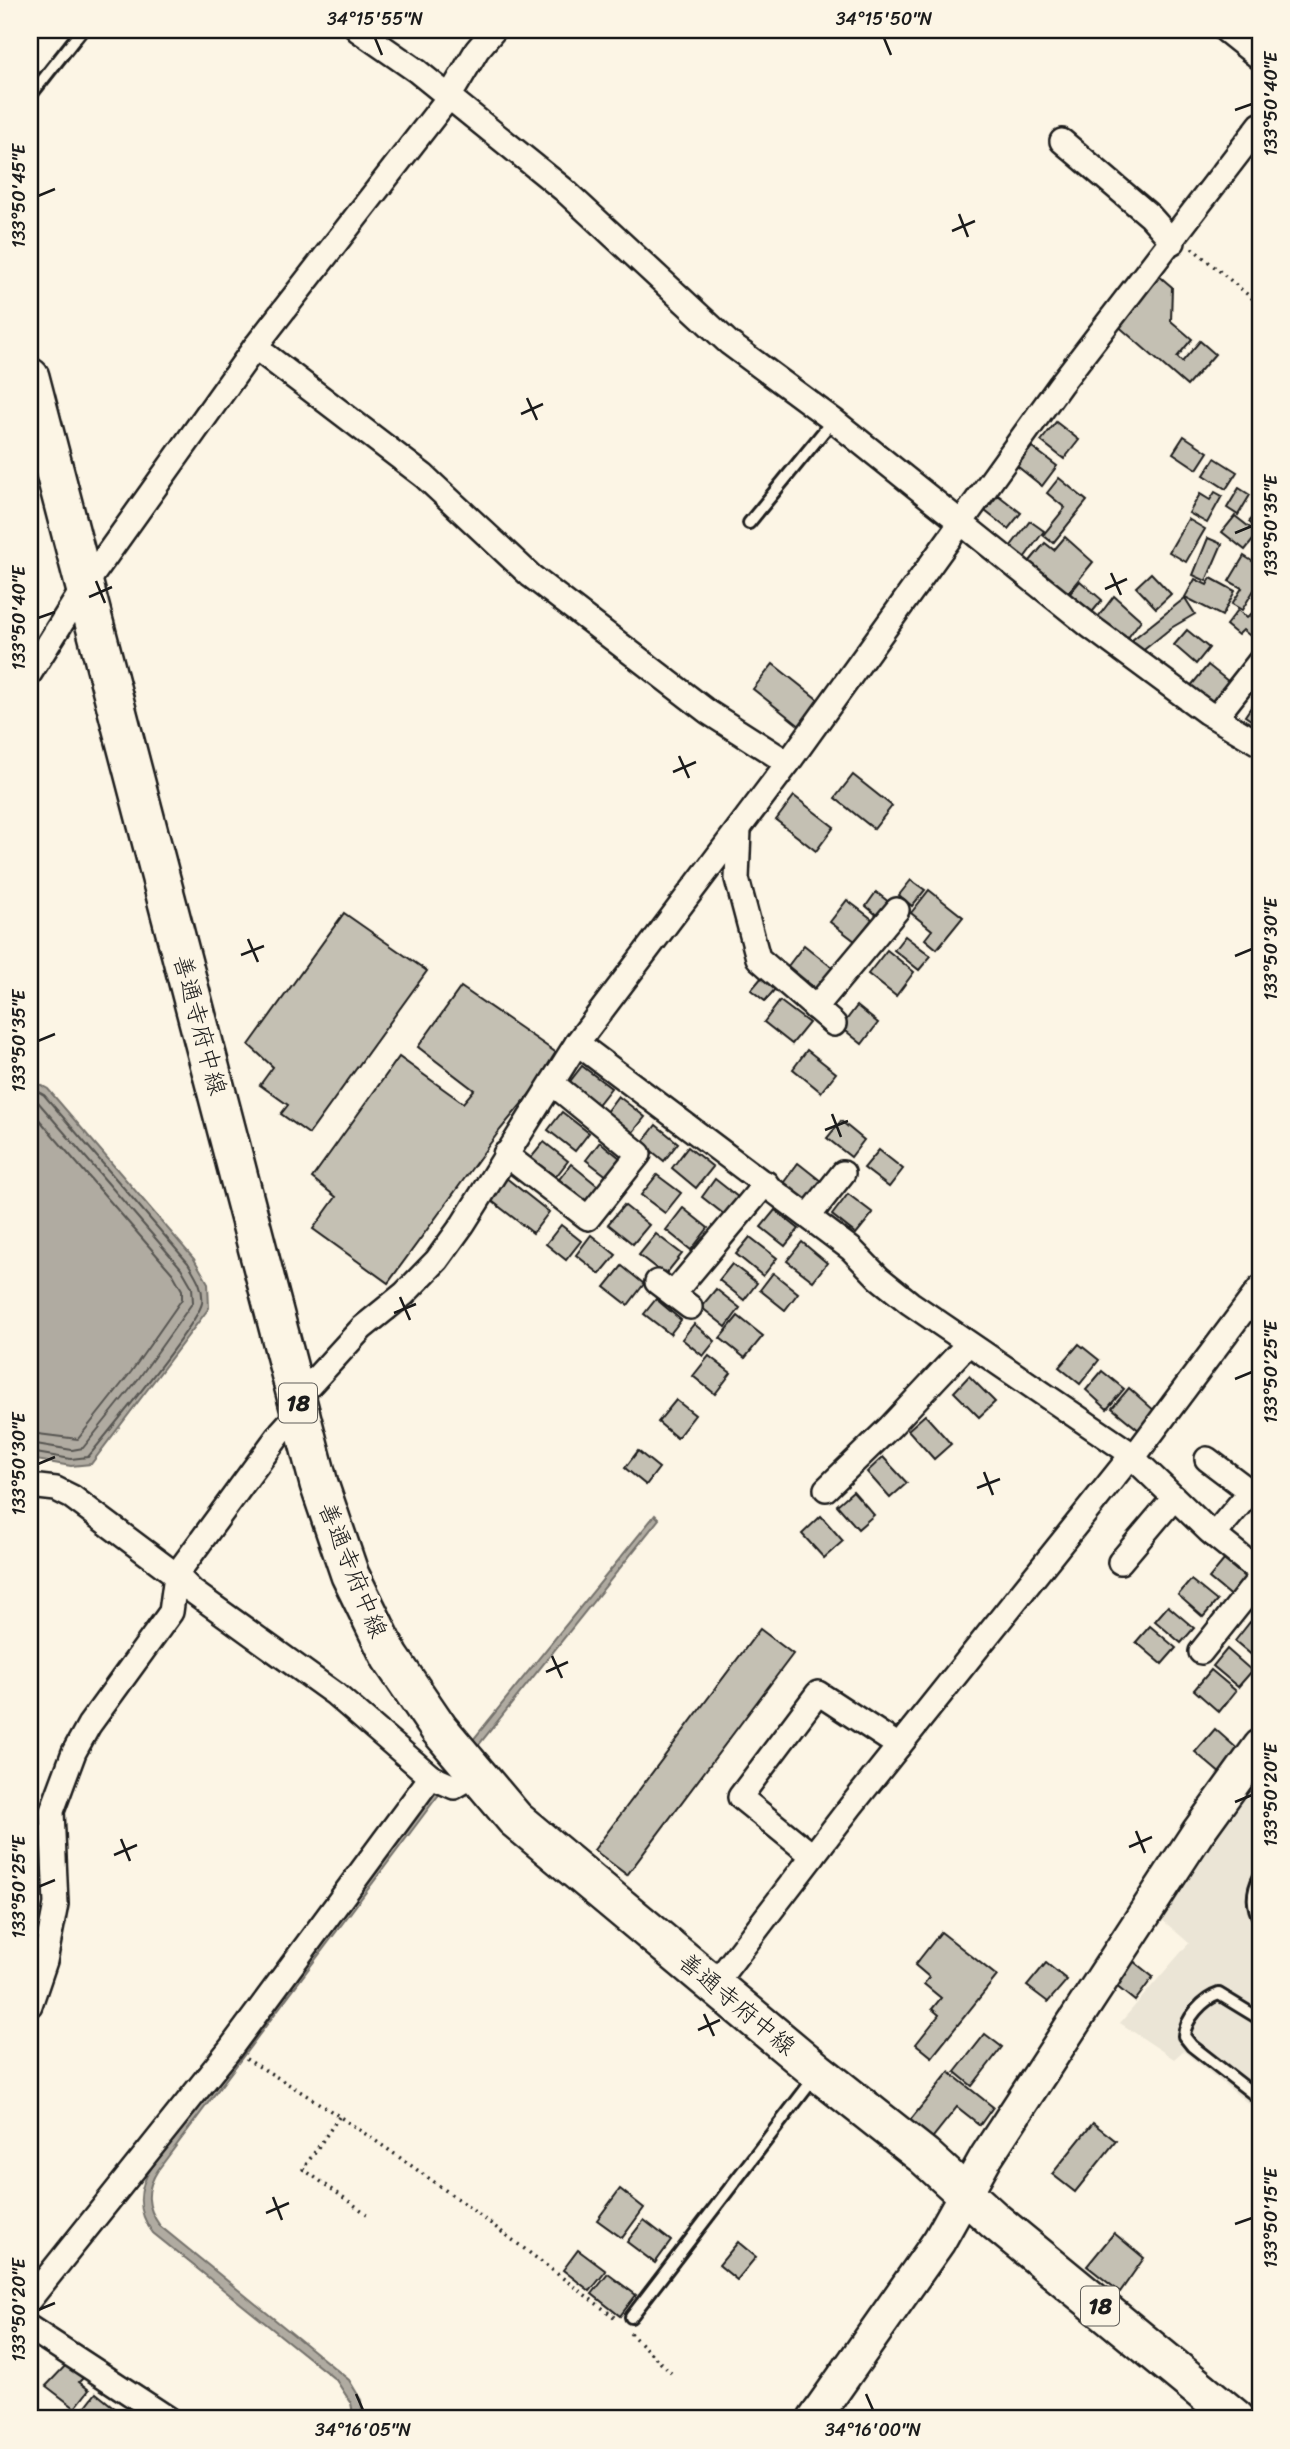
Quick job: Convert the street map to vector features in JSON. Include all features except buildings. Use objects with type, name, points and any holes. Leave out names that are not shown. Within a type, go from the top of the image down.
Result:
[{"type":"main road","name":"善通寺府中線","points":[[30,377],[334,1534],[370,1619],[390,1657],[439,1729],[475,1775],[515,1819],[818,2072],[924,2156],[963,2193],[1234,2418]]},
{"type":"street","points":[[358,30],[449,97],[563,189],[729,343],[833,420],[1091,627],[1216,718],[1260,744]]},
{"type":"street","points":[[30,673],[86,584],[255,347],[449,97],[477,50],[494,30]]},
{"type":"street","points":[[1225,30],[1260,58]]},
{"type":"street","points":[[30,2006],[45,1961],[56,1904],[52,1811],[74,1752],[89,1725],[171,1612],[176,1575],[298,1405],[362,1328],[404,1294],[437,1260],[464,1224],[505,1154],[577,1043],[788,763],[959,522],[1260,125]]},
{"type":"street","points":[[1062,141],[1175,239]]},
{"type":"street","points":[[255,347],[424,476],[531,576],[708,712],[788,763]]},
{"type":"street","points":[[1216,718],[1260,661]]},
{"type":"street","points":[[738,829],[737,879],[758,958],[834,1024]]},
{"type":"street","points":[[815,1008],[897,910]]},
{"type":"street","points":[[577,1043],[809,1216],[851,1249],[879,1278],[910,1303],[1132,1457],[1214,1535],[1260,1572]]},
{"type":"street","points":[[505,1154],[588,1218],[639,1154],[552,1083]]},
{"type":"street","points":[[809,1216],[843,1173]]},
{"type":"street","points":[[673,1294],[766,1184]]},
{"type":"street","points":[[714,1985],[899,1746],[1132,1457],[1260,1288]]},
{"type":"street","points":[[826,1489],[890,1427],[968,1343]]},
{"type":"street","points":[[1207,1459],[1255,1495],[1214,1535]]},
{"type":"street","points":[[30,1486],[56,1489],[72,1497],[176,1575],[192,1591],[344,1701],[431,1777],[454,1787],[475,1775]]},
{"type":"street","points":[[1120,1562],[1174,1498]]},
{"type":"street","points":[[1201,1652],[1260,1578]]},
{"type":"street","points":[[813,1856],[740,1797],[818,1693],[899,1746]]},
{"type":"street","points":[[814,2419],[947,2229],[963,2193],[1198,1832],[1260,1746]]},
{"type":"street","points":[[30,2299],[230,2049],[431,1777]]},
{"type":"street","points":[[30,2328],[158,2416]]},
{"type":"lane","points":[[30,96],[82,30]]},
{"type":"lane","points":[[749,523],[833,420]]},
{"type":"lane","points":[[1260,1876],[1253,1894],[1254,1910],[1260,1920]]},
{"type":"lane","points":[[1260,2019],[1219,1994],[1202,2004],[1185,2028],[1184,2036],[1192,2046],[1260,2099]]},
{"type":"lane","points":[[631,2317],[818,2072]]},
{"type":"path","points":[[1175,239],[1260,305]]},
{"type":"path","points":[[249,2060],[339,2117],[503,2233],[624,2325],[671,2373]]},
{"type":"path","points":[[339,2117],[303,2169],[367,2214]]},
{"type":"shaded area","points":[[1260,1770],[1260,2113],[1183,2051],[1174,2059],[1120,2023],[1189,1943],[1160,1918]]},
{"type":"water","points":[[30,1079],[48,1089],[194,1259],[208,1283],[209,1308],[91,1464],[71,1466],[30,1459]]},
{"type":"water","points":[[655,1515],[659,1519],[434,1801],[158,2170],[149,2191],[152,2212],[160,2226],[349,2380],[361,2400],[363,2419],[354,2419],[351,2403],[336,2380],[153,2233],[142,2209],[144,2184],[152,2167],[472,1741]]}]
